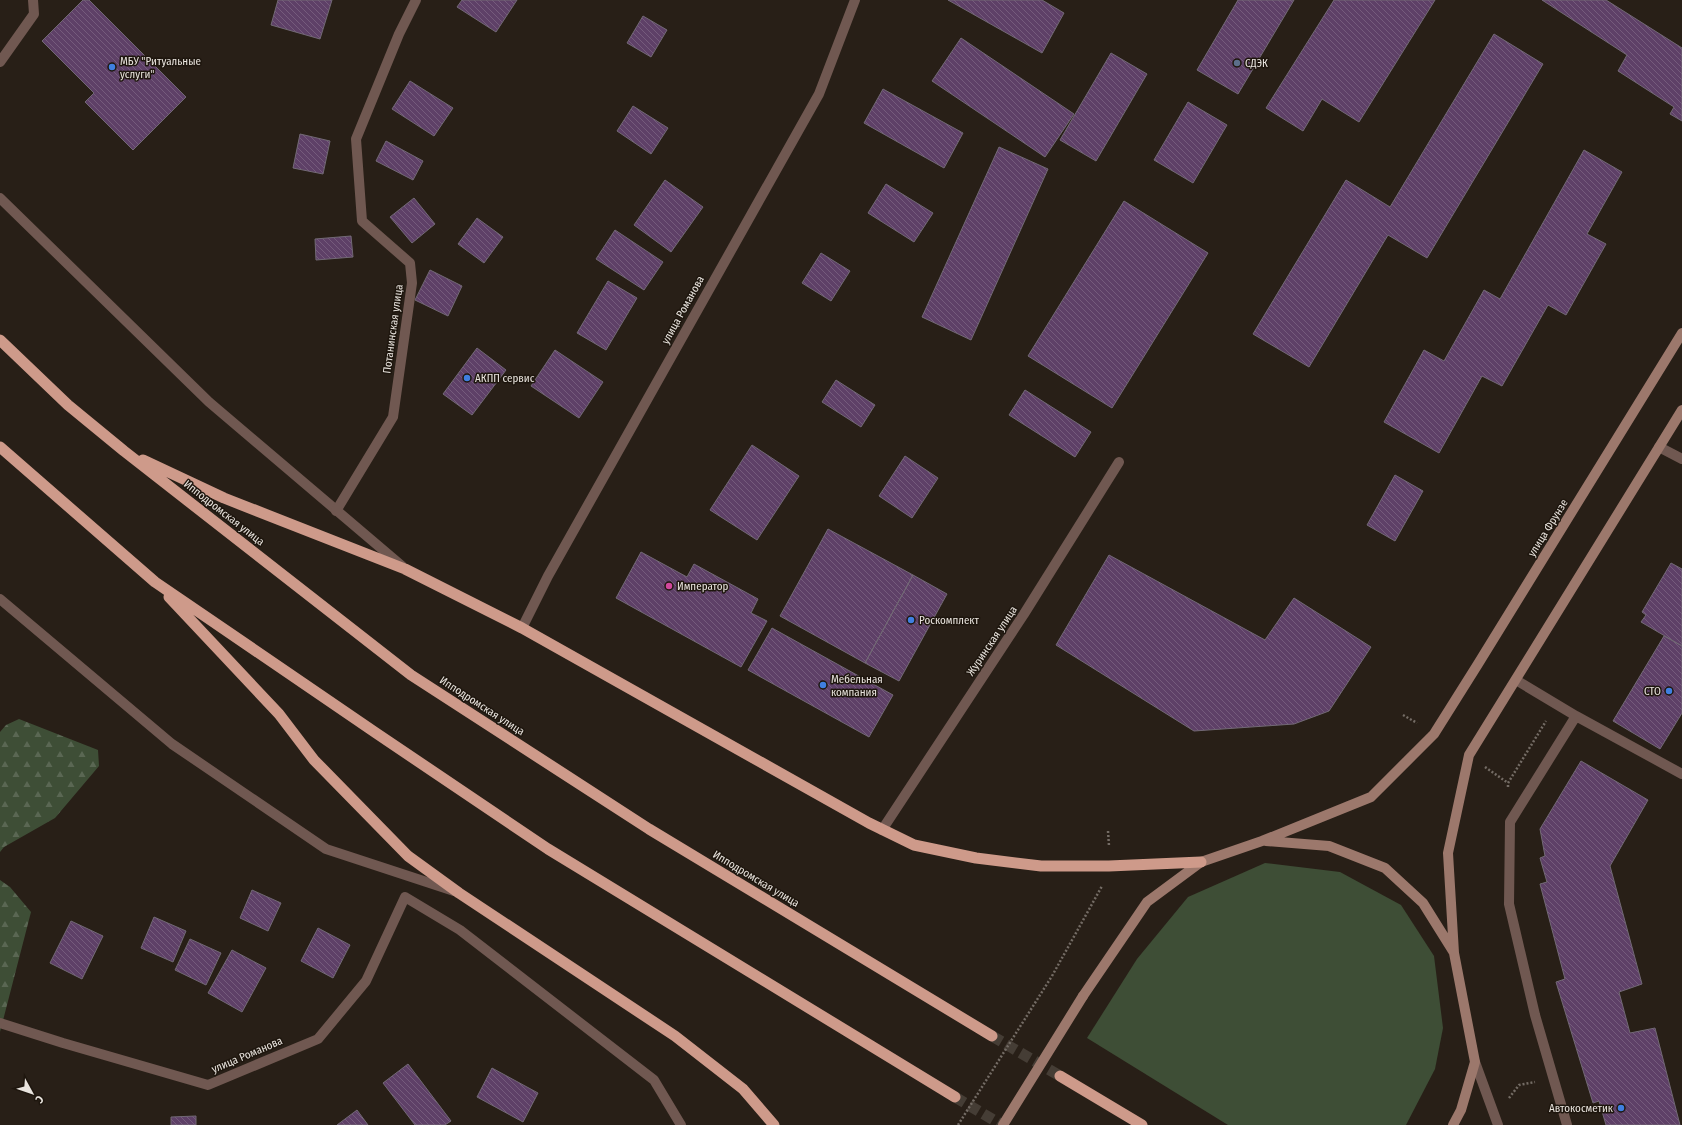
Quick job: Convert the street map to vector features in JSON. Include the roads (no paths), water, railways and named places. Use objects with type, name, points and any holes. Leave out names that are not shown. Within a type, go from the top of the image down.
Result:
[{"type":"highway","name":"Ипподромская улица","points":[[0,340],[68,405],[410,675],[649,829],[992,1036]]},
{"type":"highway","points":[[0,447],[155,582],[548,849],[955,1097]]},
{"type":"highway","points":[[124,450],[224,498],[405,569],[522,628],[882,830],[914,845],[976,858],[1041,866],[1109,866],[1201,862]]},
{"type":"highway","points":[[155,582],[279,714],[314,760],[408,856],[459,893],[675,1036],[743,1089],[774,1125]]},
{"type":"highway","points":[[1060,1076],[1142,1125]]},
{"type":"main road","name":"улица Фрунзе","points":[[1003,1125],[1083,996],[1147,902],[1201,862],[1262,841],[1371,797],[1434,734],[1682,333]]},
{"type":"main road","points":[[1453,1125],[1461,1110],[1476,1062],[1454,953],[1448,853],[1469,755],[1682,410]]},
{"type":"main road","points":[[1262,841],[1329,846],[1385,868],[1423,903],[1454,953]]},
{"type":"street","points":[[0,62],[34,14],[33,0]]},
{"type":"street","name":"Потанинская улица","points":[[336,511],[393,417],[412,283],[410,263],[362,221],[356,139],[396,40],[416,0]]},
{"type":"street","name":"улица Романова","points":[[522,628],[548,576],[819,94],[855,0]]},
{"type":"street","points":[[0,198],[209,402],[405,569]]},
{"type":"street","points":[[1659,447],[1682,459]]},
{"type":"street","name":"Журинская улица","points":[[882,830],[1024,614],[1118,462]]},
{"type":"street","points":[[0,599],[172,744],[326,849],[459,893]]},
{"type":"street","points":[[1516,680],[1576,716],[1682,774]]},
{"type":"street","points":[[1567,1125],[1535,1015],[1508,904],[1510,822],[1576,716]]},
{"type":"street","name":"улица Романова","points":[[0,1023],[62,1043],[208,1085],[318,1039],[366,981],[405,897],[460,930],[654,1080],[681,1125]]},
{"type":"street","points":[[1476,1062],[1496,1120]]},
{"type":"tunnel","points":[[992,1036],[1060,1076]]},
{"type":"tunnel","points":[[955,1097],[1002,1125]]},
{"type":"place","name":"СДЭК","points":[[1237,63]]},
{"type":"place","name":"МБУ \"Ритуальные услуги\"","points":[[112,67]]},
{"type":"place","name":"АКПП сервис","points":[[467,378]]},
{"type":"place","name":"Император","points":[[669,586]]},
{"type":"place","name":"Роскомплект","points":[[911,620]]},
{"type":"place","name":"Мебельная компания","points":[[823,685]]},
{"type":"place","name":"СТО","points":[[1669,691]]},
{"type":"place","name":"Автокосметик","points":[[1621,1108]]}]
